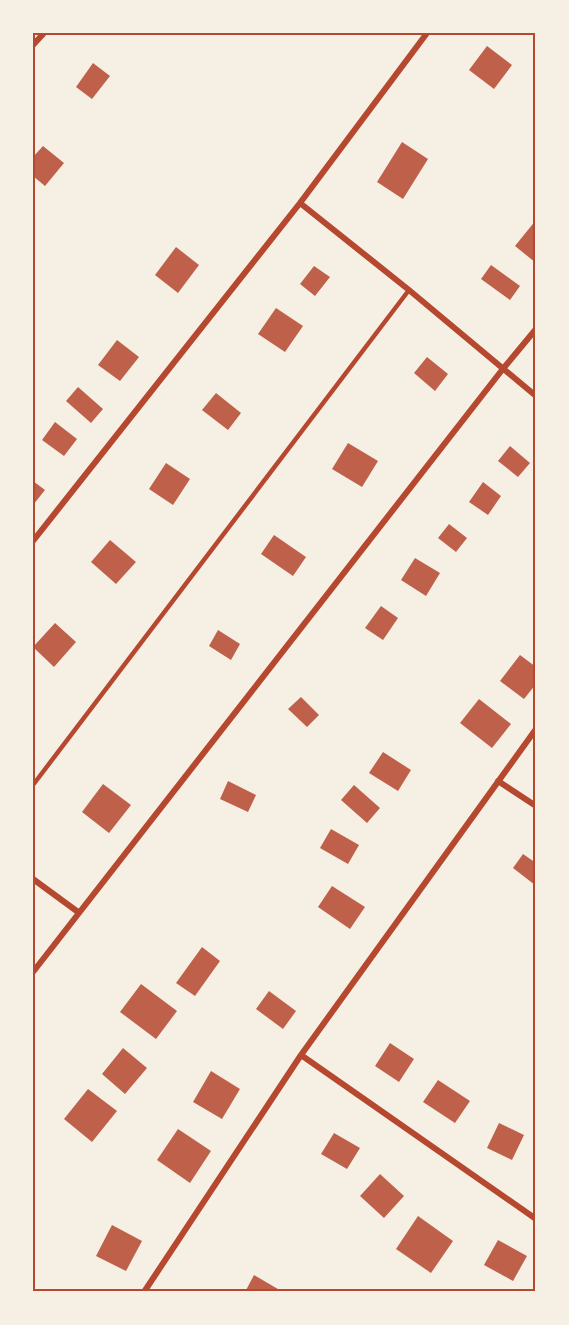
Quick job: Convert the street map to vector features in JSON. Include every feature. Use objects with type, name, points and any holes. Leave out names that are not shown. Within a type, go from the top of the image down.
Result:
[{"type":"street","points":[[33,45],[44,33]]},
{"type":"street","points":[[33,541],[300,203],[427,33]]},
{"type":"street","points":[[300,203],[536,396]]},
{"type":"street","points":[[33,972],[536,329]]},
{"type":"street","points":[[144,1292],[301,1055],[536,729]]},
{"type":"street","points":[[498,781],[536,806]]},
{"type":"street","points":[[33,879],[78,912]]},
{"type":"street","points":[[301,1055],[536,1219]]},
{"type":"lane","points":[[33,785],[409,290]]},
{"type":"building","points":[[487,46],[512,65],[494,89],[469,70]]},
{"type":"building","points":[[93,63],[110,76],[92,99],[76,87]]},
{"type":"building","points":[[402,142],[428,159],[403,199],[377,182]]},
{"type":"building","points":[[43,146],[64,163],[45,186],[33,176],[33,157]]},
{"type":"building","points":[[536,220],[536,263],[515,246]]},
{"type":"building","points":[[176,247],[199,265],[178,293],[155,275]]},
{"type":"building","points":[[491,265],[520,286],[510,300],[481,279]]},
{"type":"building","points":[[314,266],[330,277],[315,296],[300,284]]},
{"type":"building","points":[[276,308],[303,326],[285,352],[258,334]]},
{"type":"building","points":[[117,340],[139,357],[120,381],[98,365]]},
{"type":"building","points":[[427,357],[448,374],[435,391],[414,373]]},
{"type":"building","points":[[78,387],[103,409],[91,423],[66,401]]},
{"type":"building","points":[[216,393],[241,413],[228,430],[202,410]]},
{"type":"building","points":[[55,422],[77,439],[64,456],[42,440]]},
{"type":"building","points":[[348,443],[378,461],[362,487],[332,469]]},
{"type":"building","points":[[510,446],[530,463],[518,477],[498,461]]},
{"type":"building","points":[[166,463],[190,479],[173,505],[149,489]]},
{"type":"building","points":[[33,481],[45,490],[33,505]]},
{"type":"building","points":[[483,482],[501,496],[488,515],[469,502]]},
{"type":"building","points":[[449,524],[467,538],[456,552],[438,538]]},
{"type":"building","points":[[274,535],[306,557],[293,576],[261,554]]},
{"type":"building","points":[[110,540],[136,562],[116,584],[91,562]]},
{"type":"building","points":[[415,558],[440,573],[426,596],[401,580]]},
{"type":"building","points":[[381,606],[398,618],[383,640],[365,628]]},
{"type":"building","points":[[55,623],[76,642],[54,667],[33,647]]},
{"type":"building","points":[[218,630],[240,644],[231,660],[209,646]]},
{"type":"building","points":[[520,655],[536,667],[536,684],[524,699],[500,681]]},
{"type":"building","points":[[301,697],[319,715],[307,727],[288,709]]},
{"type":"building","points":[[479,699],[511,724],[492,748],[460,723]]},
{"type":"building","points":[[383,752],[411,770],[398,791],[369,773]]},
{"type":"building","points":[[228,781],[256,795],[248,812],[220,799]]},
{"type":"building","points":[[103,784],[131,805],[109,833],[82,812]]},
{"type":"building","points":[[354,785],[380,808],[367,823],[341,800]]},
{"type":"building","points":[[331,829],[359,845],[348,864],[320,848]]},
{"type":"building","points":[[523,854],[536,863],[535,885],[513,868]]},
{"type":"building","points":[[332,886],[365,907],[350,929],[318,907]]},
{"type":"building","points":[[202,947],[220,961],[195,996],[176,983]]},
{"type":"building","points":[[141,984],[177,1011],[156,1039],[120,1012]]},
{"type":"building","points":[[269,991],[296,1011],[283,1029],[256,1009]]},
{"type":"building","points":[[390,1043],[414,1059],[399,1082],[375,1066]]},
{"type":"building","points":[[123,1048],[147,1068],[125,1094],[102,1074]]},
{"type":"building","points":[[211,1071],[240,1089],[222,1119],[193,1102]]},
{"type":"building","points":[[438,1080],[470,1101],[455,1123],[423,1102]]},
{"type":"building","points":[[88,1089],[117,1111],[92,1142],[64,1119]]},
{"type":"building","points":[[499,1123],[524,1135],[512,1160],[487,1148]]},
{"type":"building","points":[[178,1129],[211,1151],[190,1183],[157,1160]]},
{"type":"building","points":[[334,1133],[360,1148],[347,1169],[321,1154]]},
{"type":"building","points":[[380,1174],[404,1196],[384,1218],[360,1196]]},
{"type":"building","points":[[418,1216],[453,1241],[431,1273],[396,1249]]},
{"type":"building","points":[[112,1225],[142,1241],[126,1271],[96,1256]]},
{"type":"building","points":[[498,1240],[527,1256],[513,1281],[484,1265]]},
{"type":"building","points":[[254,1275],[283,1292],[245,1292]]}]
